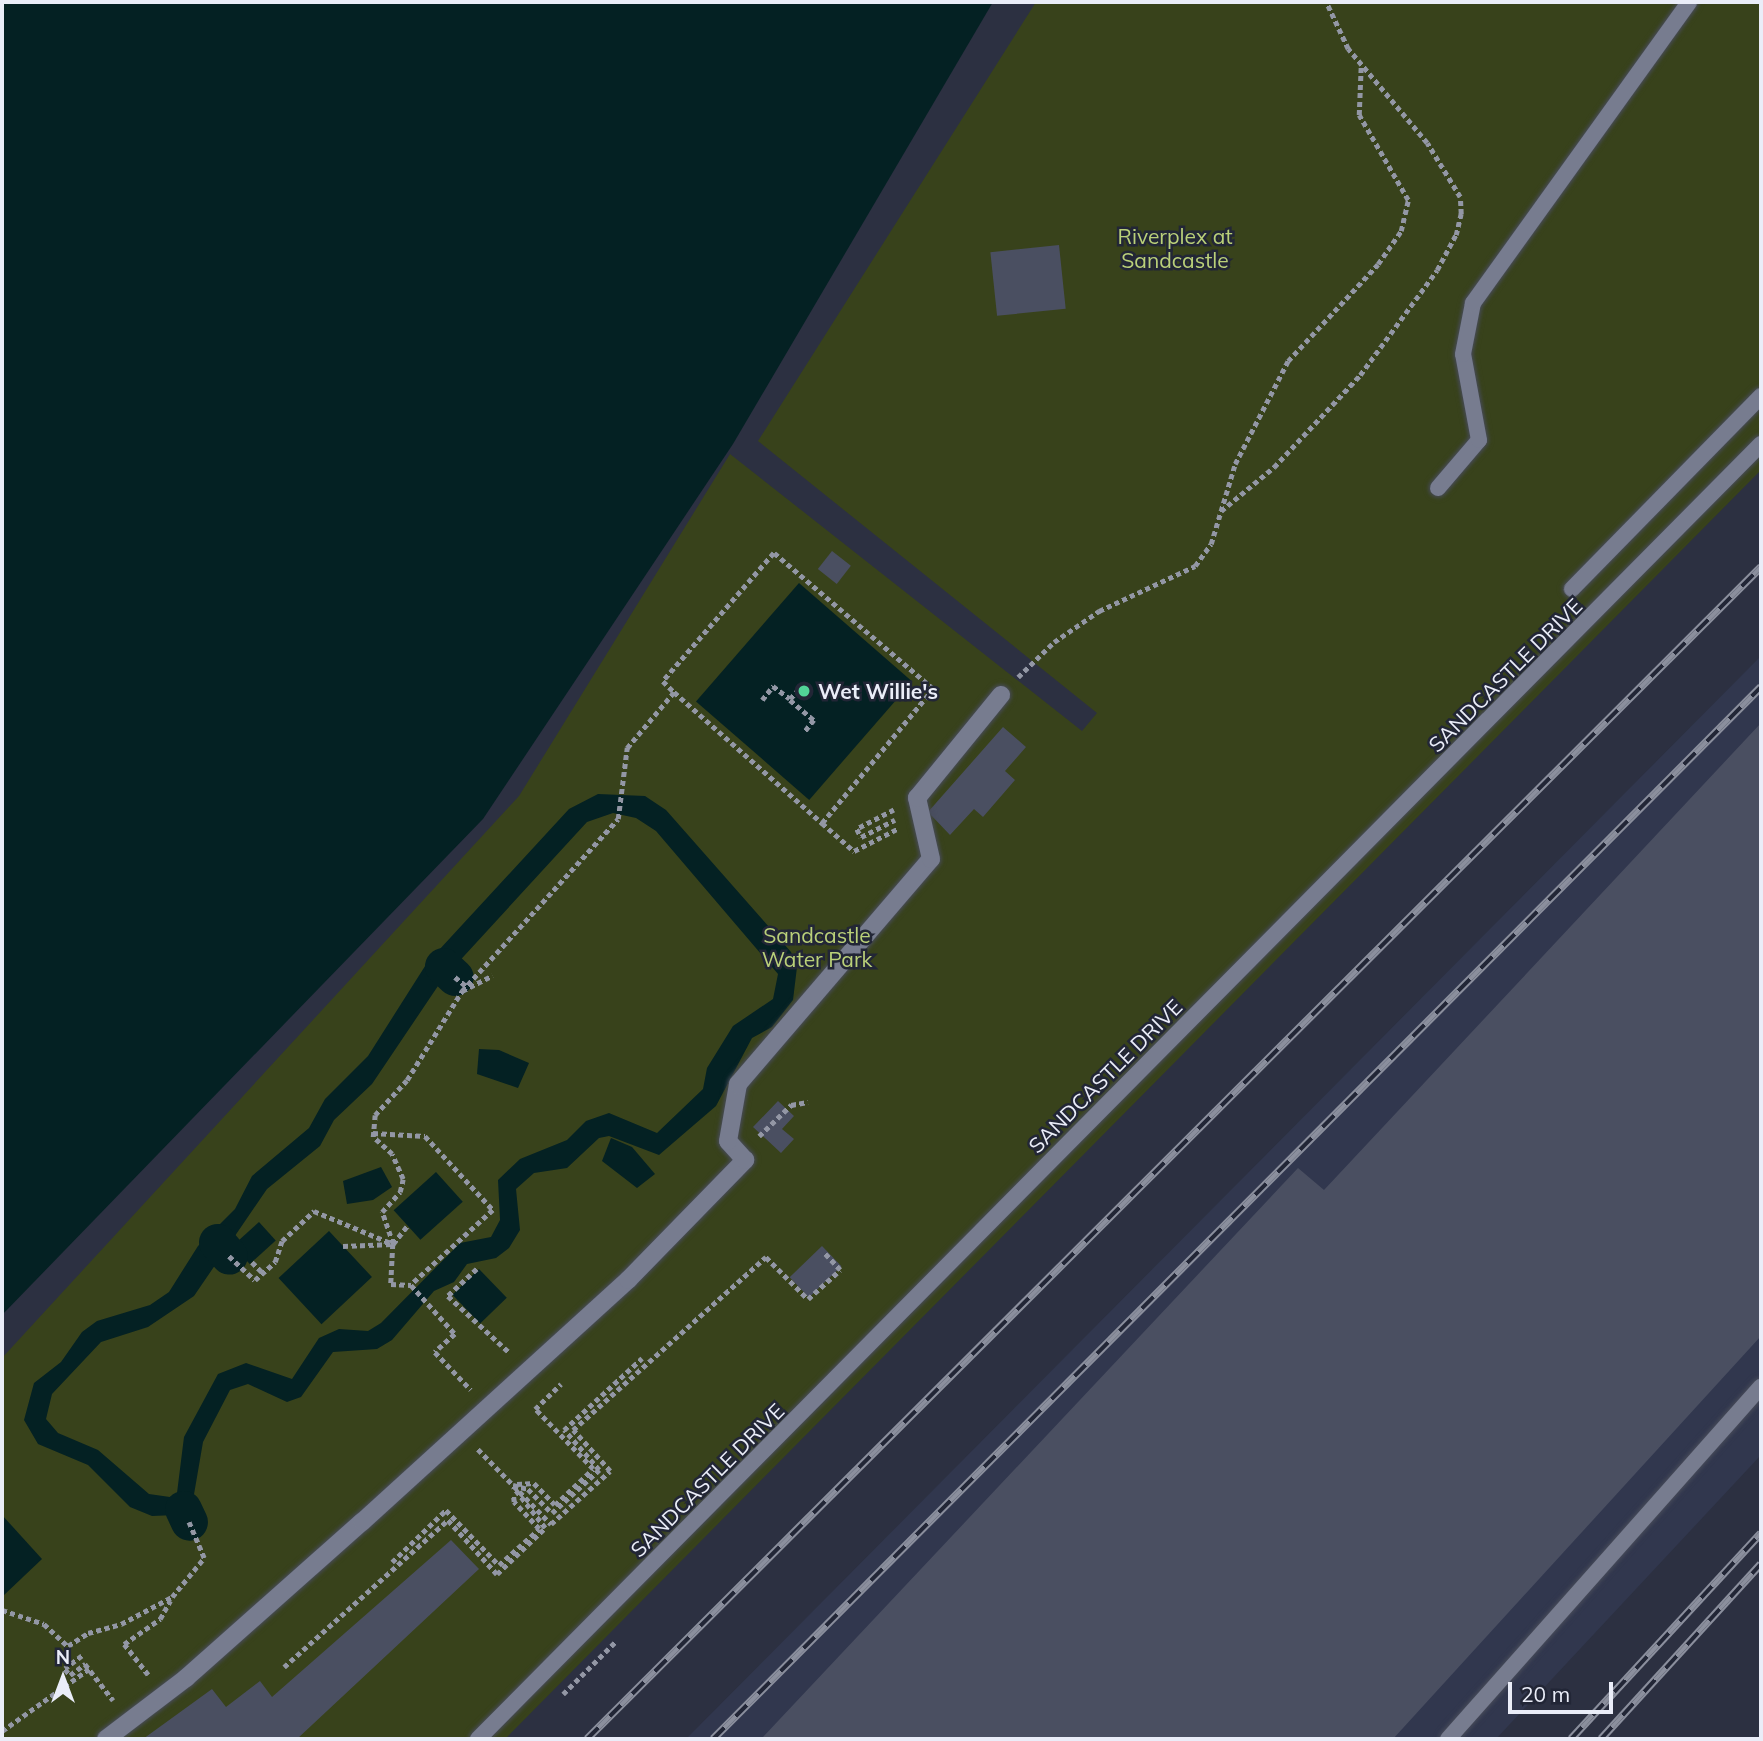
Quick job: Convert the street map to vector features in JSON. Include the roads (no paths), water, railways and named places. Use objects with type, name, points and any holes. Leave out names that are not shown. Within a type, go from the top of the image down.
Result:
[{"type":"street","points":[[106,1739],[196,1669],[459,1429],[628,1280],[745,1160],[728,1141],[738,1084],[931,859],[917,798],[1001,695]]},
{"type":"lane","points":[[1438,488],[1479,440],[1463,354],[1473,303],[1689,2]]},
{"type":"lane","points":[[1572,589],[1761,396]]},
{"type":"lane","name":"SANDCASTLE DRIVE","points":[[478,1739],[1761,444]]},
{"type":"lane","points":[[1448,1739],[1761,1387]]},
{"type":"waterway","points":[[443,966],[455,977]]},
{"type":"waterway","points":[[217,1242],[229,1256]]},
{"type":"waterway","points":[[183,1509],[189,1522]]},
{"type":"railway","points":[[587,1739],[1761,567]]},
{"type":"railway","points":[[713,1739],[1761,687]]},
{"type":"railway","points":[[1571,1739],[1761,1533]]},
{"type":"railway","points":[[1601,1739],[1761,1564]]},
{"type":"place","name":"Wet Willie's","points":[[804,691]]},
{"type":"park label","name":"Riverplex at Sandcastle","points":[[1175,248]]},
{"type":"park label","name":"Sandcastle Water Park","points":[[817,947]]}]
